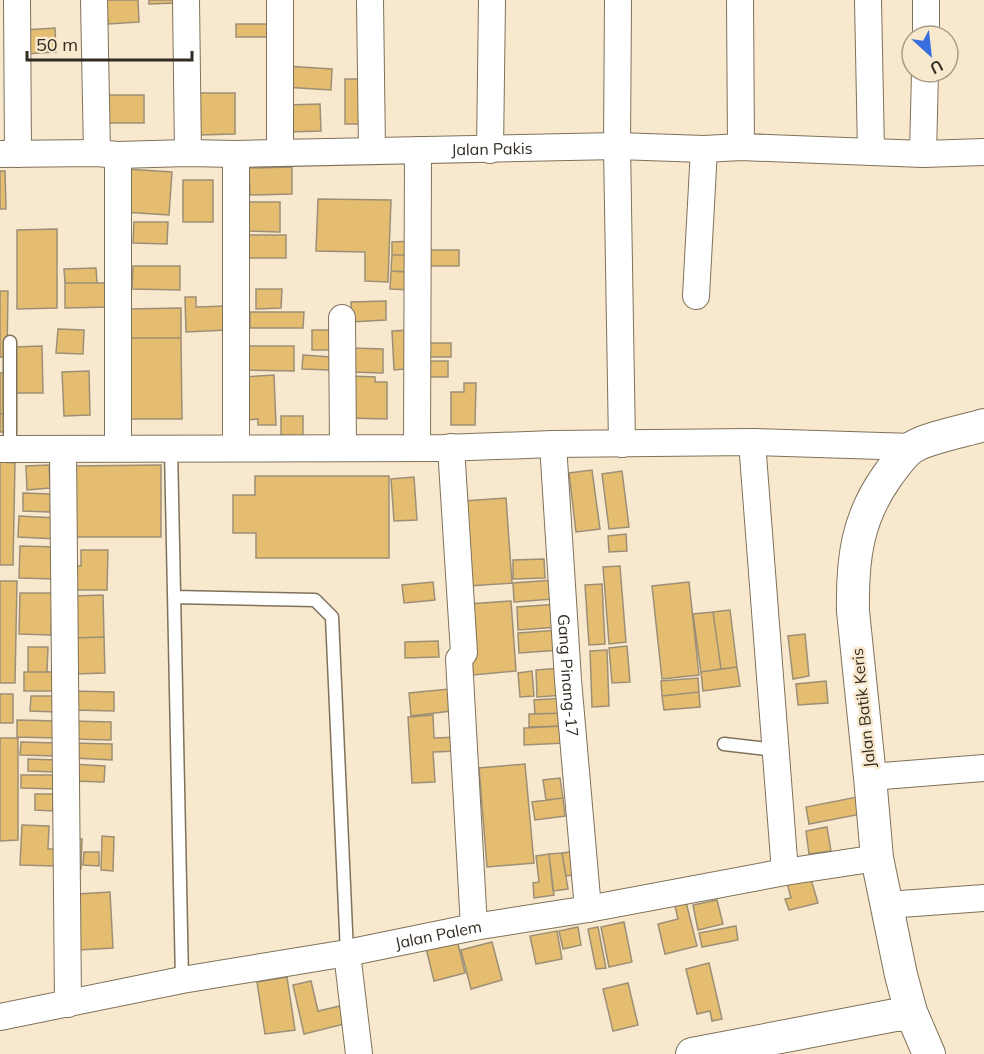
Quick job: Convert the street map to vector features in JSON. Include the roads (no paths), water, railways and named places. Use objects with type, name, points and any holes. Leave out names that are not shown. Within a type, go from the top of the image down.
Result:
[{"type":"street","points":[[9,154],[17,0]]},
{"type":"street","points":[[94,0],[107,154],[118,447]]},
{"type":"street","points":[[186,0],[188,153]]},
{"type":"street","points":[[280,0],[280,153]]},
{"type":"street","points":[[370,0],[372,151]]},
{"type":"street","points":[[490,150],[492,0]]},
{"type":"street","points":[[618,0],[617,146],[622,444]]},
{"type":"street","points":[[740,0],[741,147]]},
{"type":"street","points":[[868,0],[871,152]]},
{"type":"street","points":[[926,0],[926,24]]},
{"type":"street","points":[[923,154],[925,84]]},
{"type":"street","name":"Jalan Pakis","points":[[9,154],[236,154],[617,146],[704,149],[741,147],[923,154],[984,153]]},
{"type":"street","points":[[696,296],[704,149]]},
{"type":"street","points":[[417,448],[418,150]]},
{"type":"street","points":[[236,154],[236,448]]},
{"type":"street","points":[[342,318],[344,448]]},
{"type":"street","name":"Jalan Batik Keris","points":[[929,1054],[911,1012],[901,975],[877,858],[853,611],[853,588],[857,546],[865,513],[896,464],[913,447],[984,425]]},
{"type":"street","points":[[752,442],[786,872]]},
{"type":"street","points":[[5,449],[417,448],[752,442],[913,447]]},
{"type":"street","name":"Gang Pinang-17","points":[[553,444],[568,680],[588,909]]},
{"type":"street","points":[[451,447],[464,653],[459,659],[474,927]]},
{"type":"street","points":[[63,450],[68,1004]]},
{"type":"street","points":[[870,777],[984,768]]},
{"type":"street","name":"Jalan Palem","points":[[0,1017],[182,980],[347,953],[474,927],[877,858]]},
{"type":"street","points":[[887,905],[984,898]]},
{"type":"street","points":[[347,953],[359,1054]]},
{"type":"street","points":[[692,1054],[911,1012]]},
{"type":"lane","points":[[5,449],[10,342]]},
{"type":"lane","points":[[171,448],[182,980]]},
{"type":"lane","points":[[175,597],[315,600],[332,617],[347,953]]},
{"type":"lane","points":[[724,744],[776,750]]}]
